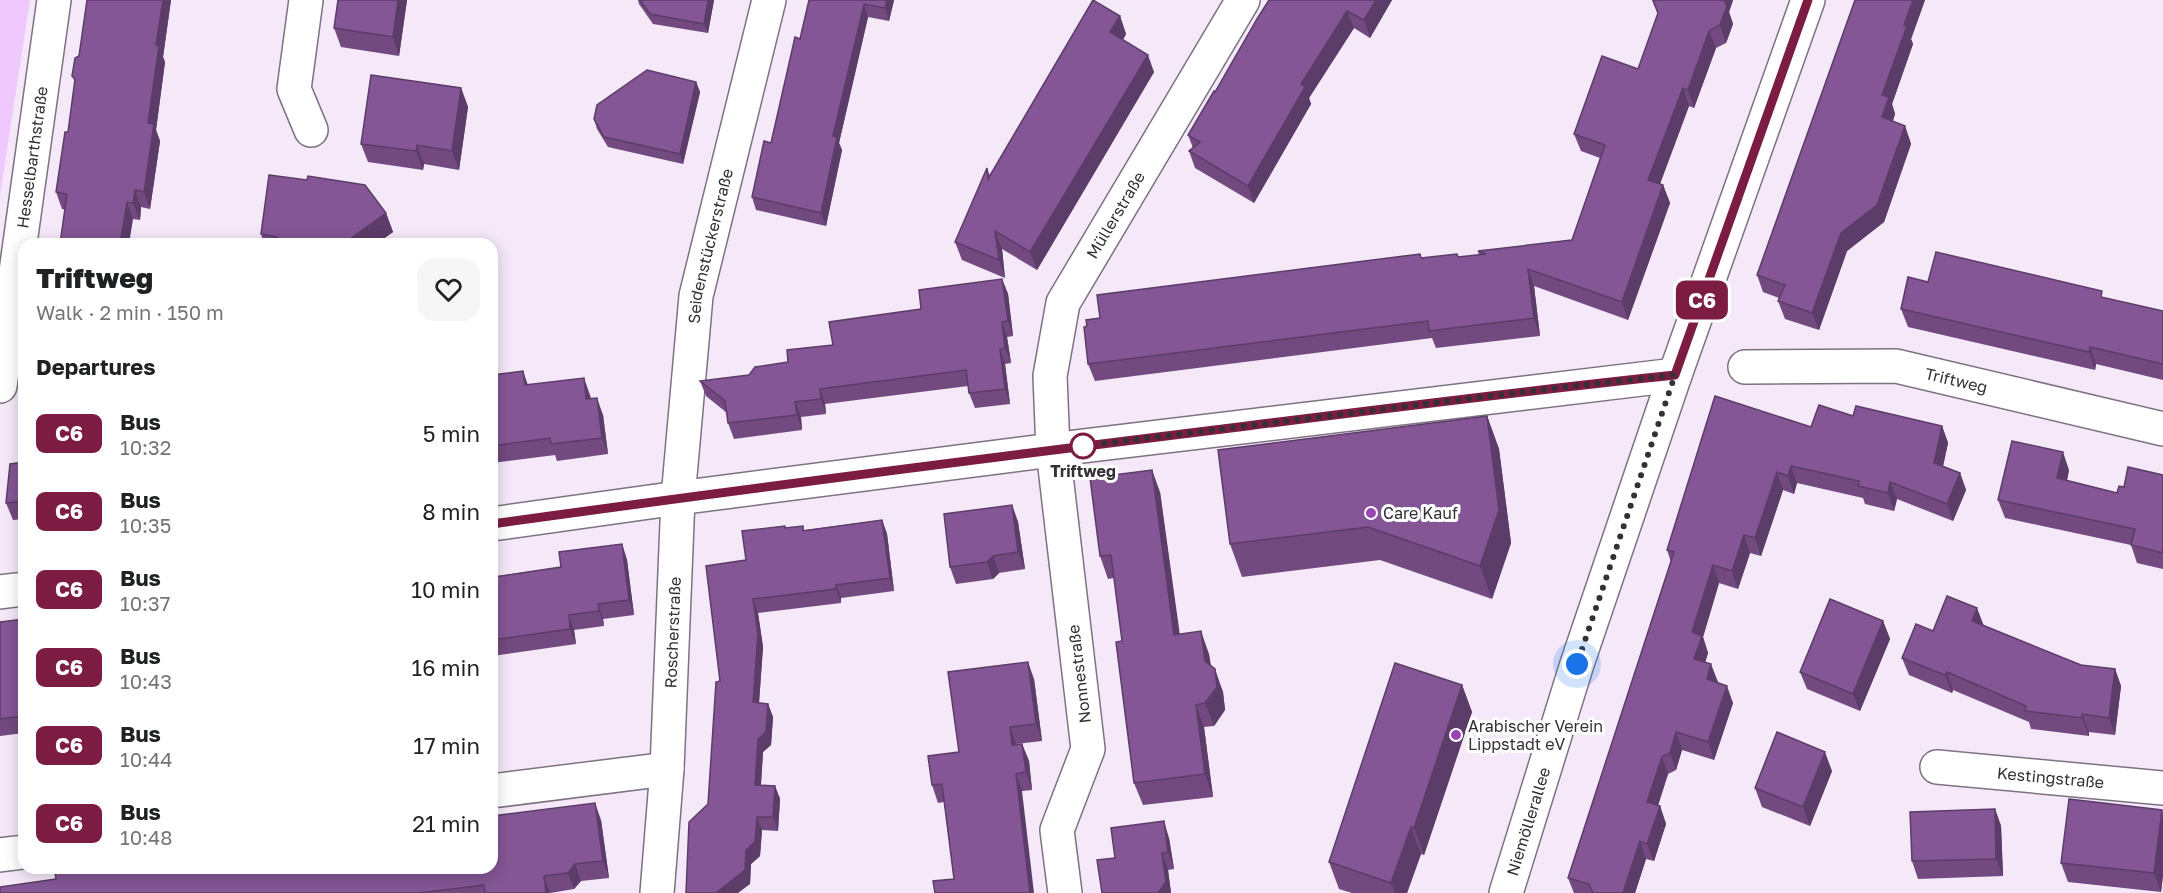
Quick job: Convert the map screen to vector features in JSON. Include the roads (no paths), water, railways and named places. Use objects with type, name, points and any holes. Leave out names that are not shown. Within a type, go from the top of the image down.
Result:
[{"type":"street","name":"Hesselbarthstraße","points":[[21,238],[54,0]]},
{"type":"street","points":[[306,0],[294,89],[311,130]]},
{"type":"street","name":"Seidenstückerstraße","points":[[678,498],[696,296],[769,0]]},
{"type":"street","name":"Müllerstraße","points":[[1053,450],[1050,376],[1064,303],[1243,0]]},
{"type":"street","name":"Niemöllerallee","points":[[1506,893],[1577,664],[1675,375],[1808,0]]},
{"type":"street","name":"Hesselbarthstraße","points":[[0,386],[18,257]]},
{"type":"street","name":"Triftweg","points":[[1745,367],[1896,366],[2163,429]]},
{"type":"street","points":[[498,523],[1053,450],[1675,375]]},
{"type":"street","name":"Nonnestraße","points":[[1053,450],[1088,749],[1057,830],[1065,893]]},
{"type":"street","name":"Roscherstraße","points":[[657,893],[667,768],[678,498]]},
{"type":"street","points":[[0,592],[18,590]]},
{"type":"street","name":"Kestingstraße","points":[[1937,767],[2163,788]]},
{"type":"street","points":[[498,790],[667,768]]},
{"type":"street","points":[[0,855],[18,853]]},
{"type":"place","name":"Triftweg","points":[[1083,446]]},
{"type":"place","name":"Care Kauf","points":[[1371,513]]},
{"type":"place","name":"Arabischer Verein Lippstadt eV","points":[[1456,735]]}]
